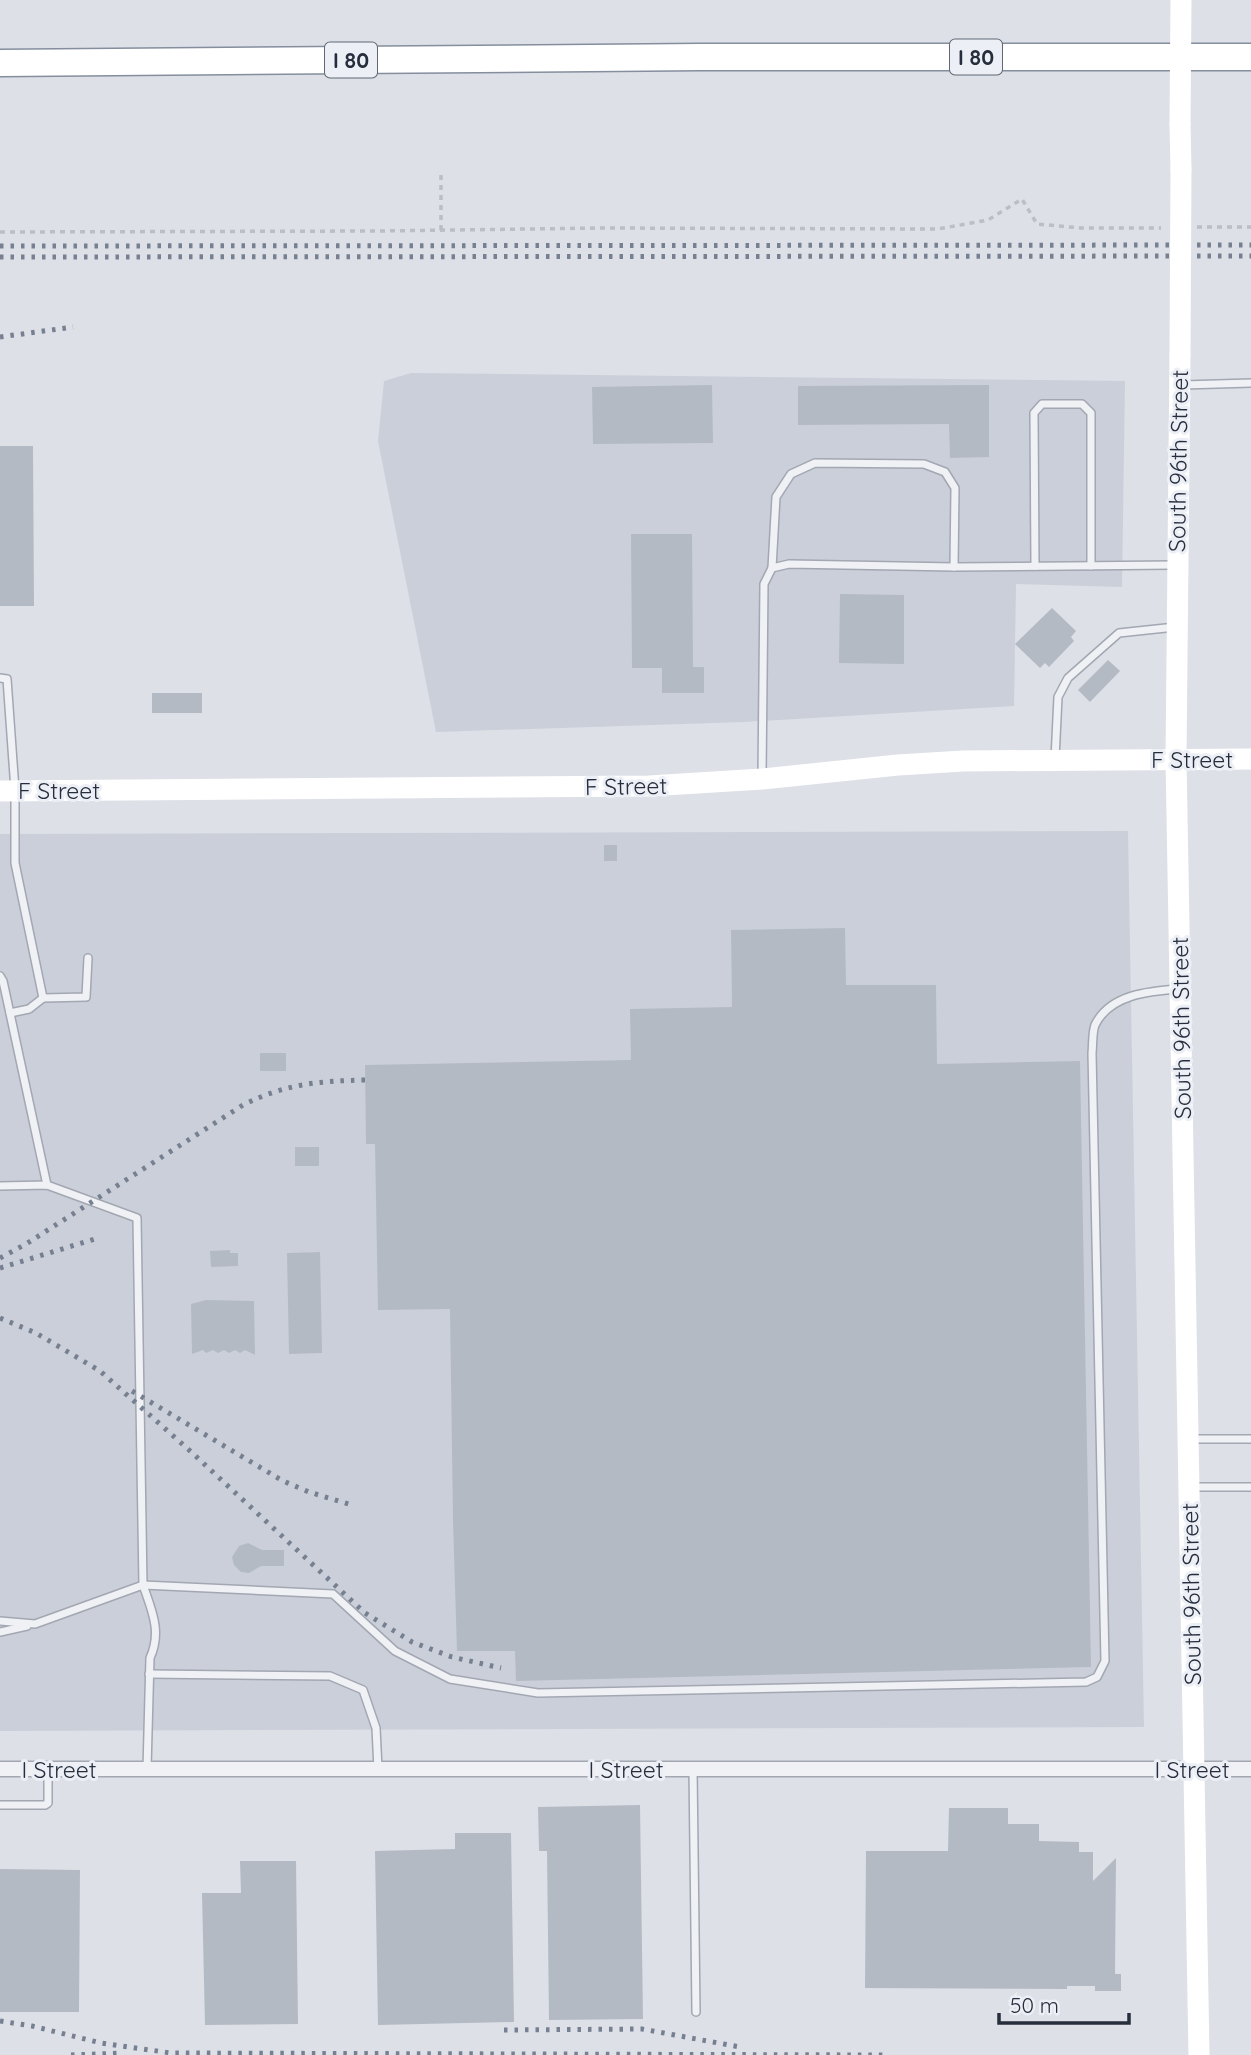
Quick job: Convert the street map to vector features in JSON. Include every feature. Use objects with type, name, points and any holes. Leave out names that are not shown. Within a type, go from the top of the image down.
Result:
[{"type":"highway","name":"I 80","points":[[0,63],[701,57],[1251,57]]},
{"type":"street","name":"South 96th Street","points":[[1181,0],[1176,759],[1199,2055]]},
{"type":"street","name":"F Street","points":[[7,790],[649,786],[762,779],[898,765],[1055,760],[1251,759]]},
{"type":"street","name":"I Street","points":[[0,1769],[1251,1769]]},
{"type":"lane","points":[[1179,385],[1251,383]]},
{"type":"lane","points":[[1035,566],[1034,413],[1042,404],[1082,404],[1091,413],[1091,566]]},
{"type":"lane","points":[[762,779],[764,584],[772,568],[776,497],[791,474],[814,463],[924,464],[945,472],[955,488],[954,567]]},
{"type":"lane","points":[[772,568],[789,564],[954,567],[1177,565]]},
{"type":"lane","points":[[1055,760],[1058,697],[1068,678],[1119,633],[1176,627]]},
{"type":"lane","points":[[0,678],[7,679],[7,790],[15,863],[43,998]]},
{"type":"lane","points":[[10,1013],[29,1009],[43,998],[86,997],[88,958]]},
{"type":"lane","points":[[0,976],[47,1185]]},
{"type":"lane","points":[[0,1632],[35,1624],[143,1585],[333,1594],[395,1651],[450,1679],[538,1693],[1086,1682],[1097,1677],[1105,1661],[1092,1067],[1095,1026],[1111,1006],[1130,997],[1147,991],[1180,989]]},
{"type":"lane","points":[[0,1186],[47,1185],[137,1217],[143,1585],[157,1625],[156,1645],[150,1658],[147,1769]]},
{"type":"lane","points":[[1188,1439],[1251,1439]]},
{"type":"lane","points":[[1189,1487],[1251,1487]]},
{"type":"lane","points":[[0,1621],[35,1624]]},
{"type":"lane","points":[[149,1674],[330,1676],[363,1690],[376,1728],[378,1769]]},
{"type":"lane","points":[[3,1805],[48,1803],[48,1769]]},
{"type":"lane","points":[[693,1769],[696,2012]]},
{"type":"path","points":[[441,174],[441,230]]},
{"type":"path","points":[[0,232],[938,229],[988,220],[1022,199],[1037,224],[1081,228],[1173,228]]},
{"type":"path","points":[[1186,227],[1251,227]]},
{"type":"shaded area","points":[[411,373],[1125,381],[1122,587],[1016,584],[1014,706],[744,722],[436,732],[378,441],[384,381]]},
{"type":"shaded area","points":[[1128,831],[1144,1727],[0,1731],[0,834]]},
{"type":"building","points":[[712,385],[713,443],[593,444],[592,387]]},
{"type":"building","points":[[989,385],[989,457],[950,458],[949,424],[798,425],[798,386]]},
{"type":"building","points":[[0,446],[33,446],[34,606],[0,606]]},
{"type":"building","points":[[631,534],[692,534],[693,667],[704,667],[704,693],[662,693],[662,668],[632,668]]},
{"type":"building","points":[[840,594],[904,595],[904,664],[839,663]]},
{"type":"building","points":[[1052,608],[1076,631],[1071,637],[1074,641],[1049,667],[1045,663],[1040,668],[1015,644]]},
{"type":"building","points":[[1108,660],[1120,671],[1090,702],[1078,690]]},
{"type":"building","points":[[152,693],[202,693],[202,713],[152,713]]},
{"type":"building","points":[[604,845],[617,845],[617,861],[604,861]]},
{"type":"building","points":[[845,928],[846,985],[936,985],[937,1064],[1080,1061],[1091,1667],[516,1681],[515,1651],[457,1651],[450,1309],[378,1310],[375,1144],[366,1144],[365,1065],[631,1060],[630,1009],[732,1007],[731,930]]},
{"type":"building","points":[[260,1053],[286,1053],[286,1071],[260,1071]]},
{"type":"building","points":[[295,1147],[319,1147],[319,1166],[295,1166]]},
{"type":"building","points":[[230,1250],[230,1253],[238,1253],[238,1266],[211,1267],[210,1251]]},
{"type":"building","points":[[320,1252],[322,1353],[289,1354],[287,1253]]},
{"type":"building","points":[[206,1300],[254,1301],[255,1355],[245,1350],[240,1353],[224,1350],[218,1353],[213,1350],[206,1353],[203,1350],[192,1354],[191,1304]]},
{"type":"building","points":[[248,1543],[262,1550],[284,1550],[284,1566],[261,1566],[249,1573],[241,1572],[234,1565],[232,1557],[239,1546]]},
{"type":"building","points":[[640,1805],[643,2019],[549,2020],[547,1851],[539,1851],[538,1807]]},
{"type":"building","points":[[949,1808],[1008,1808],[1008,1824],[1039,1824],[1039,1841],[1079,1842],[1079,1852],[1093,1852],[1093,1881],[1116,1858],[1115,1974],[1121,1974],[1121,1991],[1095,1991],[1095,1986],[1067,1986],[1067,1989],[865,1988],[866,1851],[948,1851]]},
{"type":"building","points":[[455,1833],[511,1833],[514,2022],[378,2025],[375,1851],[455,1849]]},
{"type":"building","points":[[240,1861],[296,1861],[298,2024],[205,2025],[202,1893],[241,1893]]},
{"type":"building","points":[[0,1869],[80,1870],[79,2012],[0,2012]]},
{"type":"railway","points":[[0,246],[1251,245]]},
{"type":"railway","points":[[0,257],[1251,256]]},
{"type":"railway","points":[[0,337],[73,327]]},
{"type":"railway","points":[[0,1258],[243,1105],[273,1092],[302,1085],[365,1080]]},
{"type":"railway","points":[[0,1268],[98,1238]]},
{"type":"railway","points":[[0,1318],[36,1333],[100,1371],[365,1613],[412,1642],[452,1657],[501,1668]]},
{"type":"railway","points":[[132,1391],[283,1481],[352,1505]]},
{"type":"railway","points":[[0,2021],[101,2043],[171,2053],[883,2055]]},
{"type":"railway","points":[[504,2030],[642,2029],[740,2047]]},
{"type":"railway","points":[[71,2055],[123,2053]]}]
